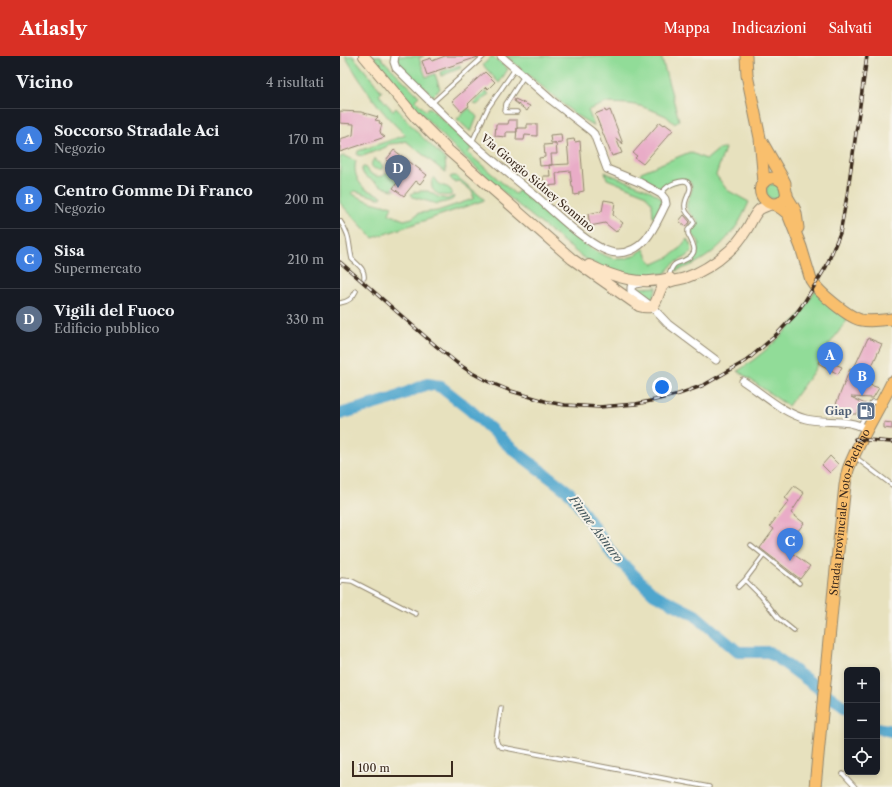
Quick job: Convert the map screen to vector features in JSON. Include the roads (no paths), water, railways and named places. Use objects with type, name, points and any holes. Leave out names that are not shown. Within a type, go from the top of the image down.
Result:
[{"type":"main road","points":[[364,56],[416,118],[449,152],[572,260],[639,306],[648,308],[655,304],[661,288],[664,285],[669,282],[686,278],[706,269],[738,242],[759,210],[782,201],[785,198],[786,189],[782,177],[760,138]]},
{"type":"main road","points":[[746,56],[747,75],[760,138],[762,198],[766,202],[773,204],[788,214],[808,274],[814,284],[831,301],[852,317],[859,320],[866,321],[892,319]]},
{"type":"main road","points":[[539,230],[576,256],[602,271],[616,276],[650,282],[685,273],[704,265],[719,255],[736,239],[752,214],[762,188],[768,179],[778,178],[782,181],[797,215],[800,247]]},
{"type":"main road","name":"Strada provinciale Noto-Pachino","points":[[815,787],[843,493],[849,468],[863,427],[882,402],[892,382]]},
{"type":"street","name":"Via Giorgio Sidney Sonnino","points":[[395,56],[394,62],[396,68],[472,142],[580,234],[600,247],[610,252],[617,253],[628,252],[641,244],[649,236],[666,204],[665,199],[661,194]]},
{"type":"street","points":[[501,56],[551,100],[594,134],[607,169],[641,183],[661,194]]},
{"type":"street","points":[[650,282],[635,284],[630,287],[630,289],[651,306],[668,324],[716,360]]},
{"type":"street","points":[[743,380],[774,402],[798,416],[819,421],[851,422],[863,427]]},
{"type":"lane","points":[[432,103],[484,56]]},
{"type":"lane","points":[[472,142],[488,108],[515,68]]},
{"type":"lane","points":[[518,112],[506,112],[506,104],[524,76]]},
{"type":"lane","points":[[661,194],[664,189],[672,184],[680,181],[687,182],[690,190],[685,204],[685,209],[686,213],[694,220],[694,223],[688,230],[688,234],[693,243],[693,253],[690,258],[674,264],[668,278]]},
{"type":"lane","points":[[340,221],[346,230],[350,241],[352,259],[363,269],[365,274],[364,278]]},
{"type":"lane","points":[[340,303],[348,301],[354,296],[356,291]]},
{"type":"lane","points":[[854,457],[892,485]]},
{"type":"lane","points":[[751,545],[800,583]]},
{"type":"lane","points":[[738,587],[764,556]]},
{"type":"lane","points":[[340,582],[342,580],[352,581],[416,614]]},
{"type":"lane","points":[[745,580],[761,596],[778,618],[794,631]]},
{"type":"lane","points":[[501,708],[496,740],[498,745],[501,747],[709,787]]},
{"type":"lane","points":[[843,774],[855,787]]},
{"type":"waterway","name":"Fiume Asinaro","points":[[340,414],[392,399],[427,384],[441,387],[470,410],[510,447],[570,493],[613,555],[654,594],[695,615],[738,652],[769,652],[844,707]]},
{"type":"waterway","name":"Fiume Asinaro","points":[[880,729],[892,731]]},
{"type":"railway","points":[[340,262],[457,363],[489,382],[511,391],[548,402],[565,405],[599,407],[636,404],[679,394],[704,385],[746,361],[774,337],[795,315],[826,267],[840,233],[847,196],[867,56]]},
{"type":"railway","points":[[855,439],[892,442]]},
{"type":"place","name":"Vigili del Fuoco","points":[[398,188]]},
{"type":"place","name":"Soccorso Stradale Aci","points":[[830,375]]},
{"type":"place","name":"Centro Gomme Di Franco","points":[[862,396]]},
{"type":"place","name":"Giap","points":[[866,411]]},
{"type":"place","name":"Sisa","points":[[790,561]]}]
